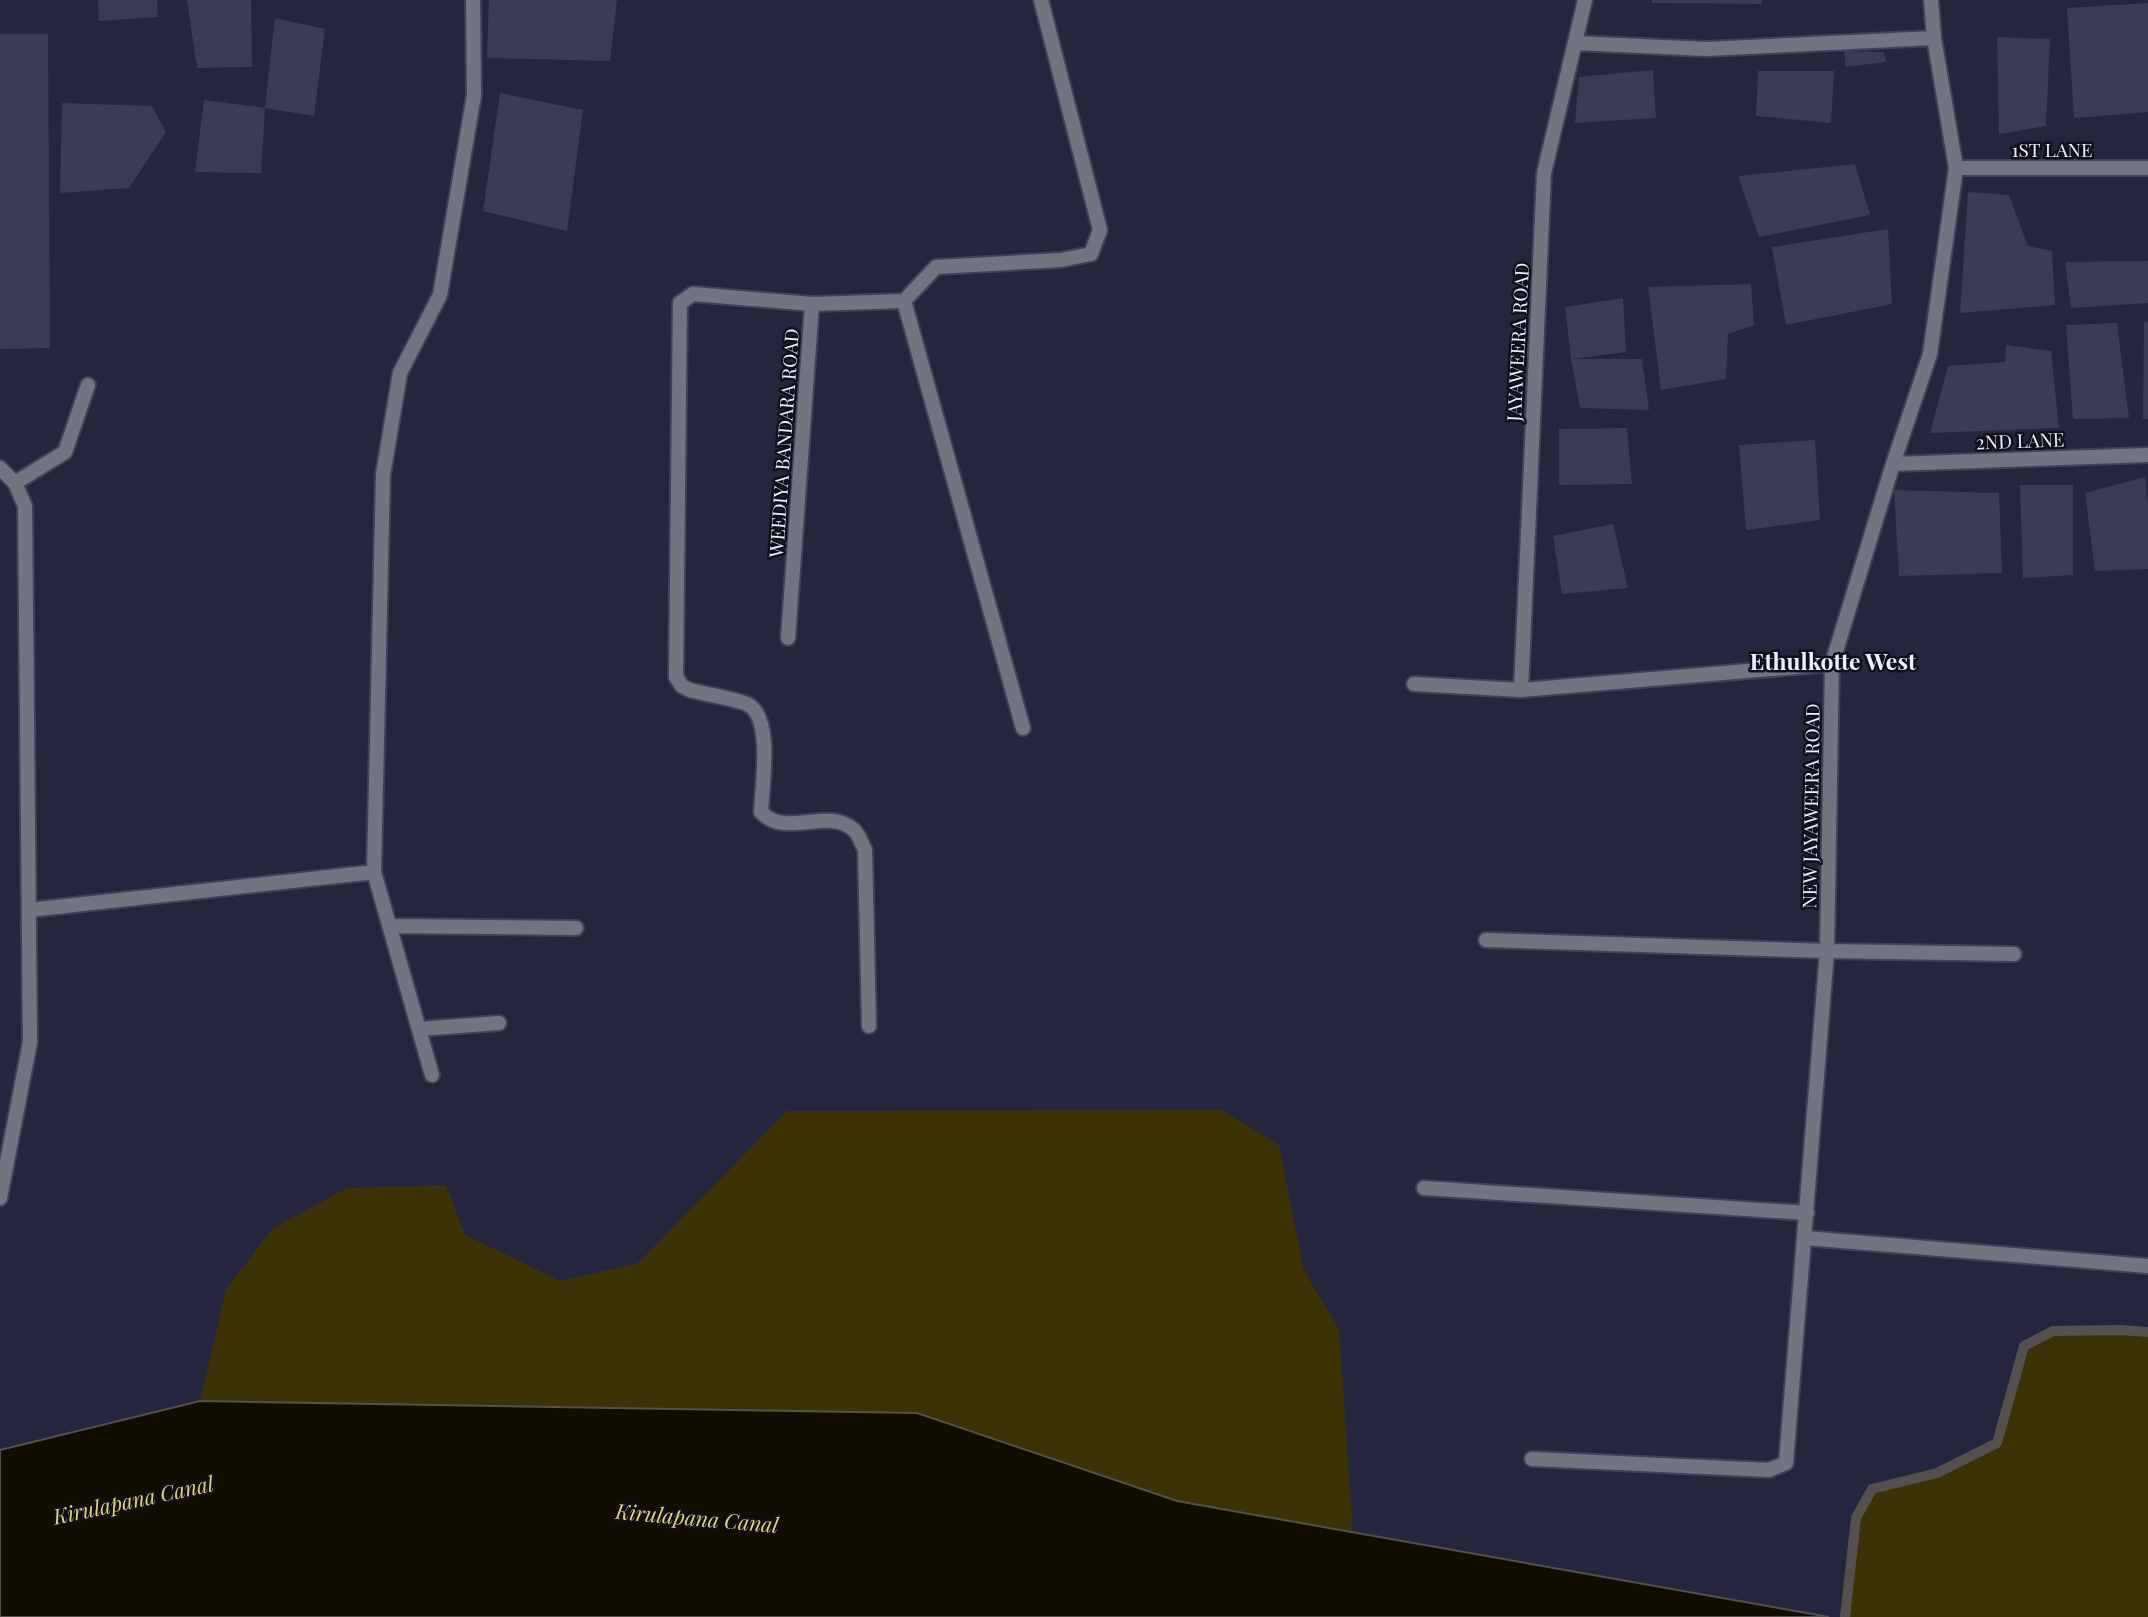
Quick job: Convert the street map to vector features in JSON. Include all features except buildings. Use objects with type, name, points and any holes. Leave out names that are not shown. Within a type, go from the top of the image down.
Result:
[{"type":"street","points":[[432,1075],[374,872],[383,475],[400,373],[440,295],[474,95],[473,0]]},
{"type":"street","points":[[1023,727],[904,301],[936,267],[1061,260],[1091,254],[1100,230],[1041,0]]},
{"type":"street","name":"JAYAWEERA ROAD","points":[[1521,690],[1544,173],[1585,0]]},
{"type":"street","name":"NEW JAYAWEERA ROAD","points":[[1532,1458],[1769,1470],[1786,1463],[1827,951],[1832,664],[1893,464],[1930,354],[1956,168],[1934,38],[1931,0]]},
{"type":"street","points":[[1575,43],[1706,49],[1934,38]]},
{"type":"street","name":"1ST LANE","points":[[1956,168],[2148,168]]},
{"type":"street","points":[[813,304],[693,293],[680,303],[676,677],[682,686],[690,690],[748,705],[760,717],[764,736],[761,811],[769,820],[779,823],[838,821],[856,831],[865,850],[869,1026]]},
{"type":"street","name":"WEEDIYA BANDARA ROAD","points":[[788,638],[813,304],[904,301]]},
{"type":"street","points":[[15,483],[65,452],[88,385]]},
{"type":"street","name":"2ND LANE","points":[[1893,464],[2148,454]]},
{"type":"street","points":[[0,468],[15,483],[25,506],[30,1042],[0,1198]]},
{"type":"street","points":[[1414,684],[1521,690],[1832,664]]},
{"type":"street","points":[[29,910],[374,872]]},
{"type":"street","points":[[390,926],[576,928]]},
{"type":"street","points":[[1486,940],[2014,954]]},
{"type":"street","points":[[419,1029],[499,1023]]},
{"type":"street","points":[[1424,1188],[1807,1213]]},
{"type":"street","points":[[1805,1238],[2148,1266]]},
{"type":"shaded area","points":[[1222,1110],[1279,1145],[1304,1271],[1339,1329],[1353,1532],[1177,1501],[917,1413],[200,1401],[226,1290],[272,1229],[347,1188],[446,1185],[465,1235],[561,1281],[638,1263],[787,1111]]},
{"type":"shaded area","points":[[2053,1331],[2148,1332],[2148,1617],[1845,1617],[1856,1518],[1872,1489],[1937,1473],[1997,1443],[2024,1346]]},
{"type":"water","name":"Kirulapana Canal","points":[[200,1401],[917,1413],[1177,1501],[1829,1617],[0,1617],[0,1450]]},
{"type":"waterway","points":[[1845,1617],[1856,1518],[1872,1489],[1937,1473],[1997,1443],[2024,1346],[2053,1331],[2148,1332]]},
{"type":"district","name":"Ethulkotte West","points":[[1833,660]]}]
